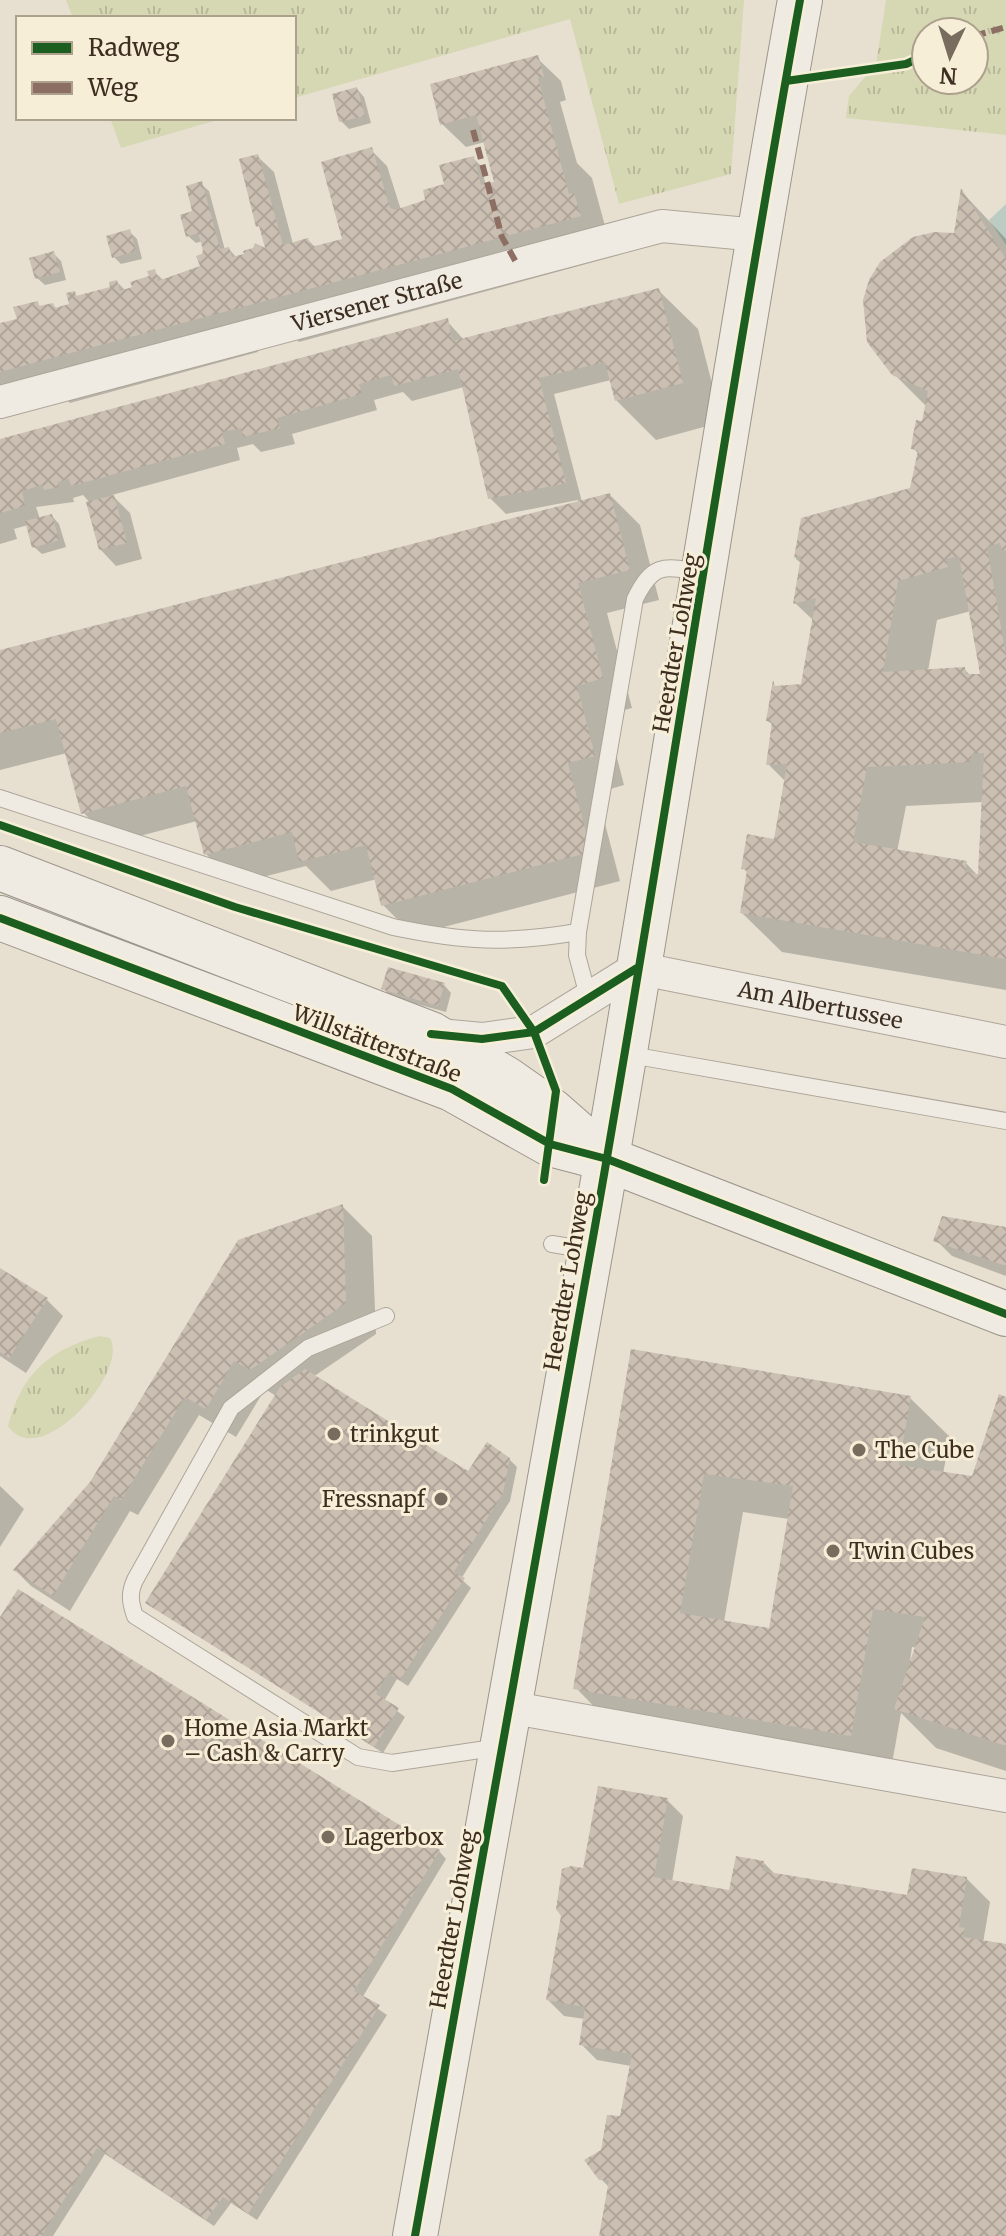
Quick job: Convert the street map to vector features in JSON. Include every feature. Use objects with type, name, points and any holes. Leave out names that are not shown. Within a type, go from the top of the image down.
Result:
[{"type":"street","name":"Heerdter Lohweg","points":[[415,2236],[505,1727],[571,1247],[607,1159],[758,235],[800,0]]},
{"type":"street","name":"Viersener Straße","points":[[0,402],[662,226],[758,235]]},
{"type":"street","name":"Willstätterstraße","points":[[0,868],[431,1034],[552,1111],[607,1159]]},
{"type":"street","name":"Willstätterstraße","points":[[0,918],[452,1089],[550,1144],[607,1159],[1006,1314]]},
{"type":"street","name":"Willstätterstraße","points":[[431,1034],[482,1039],[534,1032],[637,968]]},
{"type":"street","name":"Am Albertussee","points":[[637,968],[1006,1042]]},
{"type":"street","points":[[505,1727],[1006,1796]]},
{"type":"lane","points":[[589,1000],[577,955],[578,932],[635,599],[646,576],[667,566],[705,573]]},
{"type":"lane","points":[[0,798],[393,927],[450,939],[518,942],[578,932]]},
{"type":"lane","points":[[623,1054],[1006,1121]]},
{"type":"lane","points":[[386,1316],[308,1348],[231,1408],[135,1580],[130,1591],[131,1606],[135,1616],[358,1757],[392,1763],[505,1727]]},
{"type":"green space","points":[[66,0],[744,0],[731,174],[619,204],[570,19],[296,97],[296,16],[72,16]]},
{"type":"green space","points":[[886,0],[1006,0],[1006,135],[846,118],[849,96],[876,64]]},
{"type":"green space","points":[[111,120],[217,120],[121,148]]},
{"type":"green space","points":[[99,1336],[110,1338],[113,1353],[107,1373],[78,1412],[59,1428],[40,1437],[22,1437],[8,1426],[21,1392],[39,1367],[65,1349]]},
{"type":"shaded area","points":[[1006,204],[1006,245],[989,220]]},
{"type":"building","points":[[538,55],[544,76],[538,78],[569,194],[574,193],[581,216],[0,372],[0,323],[17,319],[13,307],[38,301],[39,306],[53,303],[55,308],[69,304],[66,293],[75,291],[76,296],[110,287],[109,282],[117,280],[120,291],[132,287],[130,282],[149,276],[147,271],[155,269],[158,281],[200,266],[196,256],[204,253],[198,233],[186,237],[180,215],[192,211],[186,186],[202,181],[220,249],[229,247],[232,257],[244,254],[243,251],[253,248],[255,243],[265,248],[259,226],[256,227],[239,159],[258,154],[283,245],[308,238],[311,247],[342,239],[321,162],[372,147],[390,208],[395,210],[425,200],[423,190],[444,184],[439,165],[474,156],[481,185],[494,182],[476,115],[440,125],[430,84]]},
{"type":"building","points":[[357,87],[365,116],[339,122],[332,94]]},
{"type":"building","points":[[961,188],[1006,259],[1006,550],[1002,551],[1000,543],[987,547],[1006,656],[1006,959],[740,913],[747,870],[741,869],[747,834],[774,839],[787,764],[766,765],[772,722],[766,721],[773,680],[775,686],[801,684],[816,598],[793,604],[801,556],[794,558],[801,518],[910,488],[918,450],[911,449],[913,435],[916,420],[922,421],[928,391],[892,375],[867,342],[863,300],[869,280],[880,262],[913,237],[934,232],[954,233]],"holes":[[[959,556],[980,674],[966,674],[965,667],[883,672],[898,581],[948,567],[946,559]],[[984,753],[978,874],[965,872],[967,861],[853,842],[867,767],[971,762],[971,754]]]},
{"type":"building","points":[[130,229],[136,251],[112,258],[106,236]]},
{"type":"building","points":[[54,251],[60,272],[35,279],[29,258]]},
{"type":"building","points":[[659,288],[683,383],[615,401],[605,362],[539,378],[566,483],[488,499],[458,369],[394,386],[391,375],[359,384],[362,394],[277,418],[280,428],[243,437],[241,428],[222,432],[225,444],[71,486],[69,479],[58,482],[59,487],[44,490],[42,485],[22,491],[25,506],[0,513],[0,439],[448,318],[452,341]]},
{"type":"building","points":[[610,493],[630,570],[578,583],[603,678],[577,686],[595,756],[568,763],[591,852],[381,906],[366,845],[299,862],[292,832],[204,855],[186,786],[81,814],[56,719],[0,733],[0,650]]},
{"type":"building","points":[[114,495],[127,543],[99,550],[86,502]]},
{"type":"building","points":[[52,514],[59,540],[32,548],[25,521]]},
{"type":"building","points":[[388,967],[445,983],[438,1006],[381,989]]},
{"type":"building","points":[[343,1204],[346,1303],[250,1370],[234,1361],[206,1409],[185,1397],[121,1500],[114,1496],[53,1596],[13,1570],[90,1482],[238,1240]]},
{"type":"building","points":[[942,1216],[1006,1227],[1006,1266],[933,1241]]},
{"type":"building","points":[[0,1268],[48,1298],[9,1358],[0,1352]]},
{"type":"building","name":"Twin Cubes","points":[[631,1349],[911,1396],[899,1465],[972,1476],[999,1394],[1006,1397],[1006,1746],[894,1709],[925,1617],[873,1609],[851,1736],[573,1689]],"holes":[[[704,1474],[793,1486],[769,1628],[680,1613]]]},
{"type":"building","points":[[305,1369],[468,1471],[487,1442],[510,1458],[503,1493],[454,1572],[465,1578],[400,1680],[388,1673],[376,1694],[399,1708],[374,1747],[145,1603],[280,1387]]},
{"type":"building","points":[[18,1589],[440,1850],[354,1991],[380,2005],[248,2214],[223,2197],[206,2220],[97,2148],[41,2236],[0,2236],[0,1617]]},
{"type":"building","points":[[598,1786],[668,1798],[654,1877],[729,1890],[736,1856],[764,1861],[763,1871],[907,1895],[912,1868],[967,1877],[959,1927],[965,1928],[963,1937],[1006,1944],[1006,2236],[599,2236],[609,2180],[599,2180],[584,2160],[601,2150],[607,2115],[620,2116],[632,2054],[579,2045],[585,2007],[546,2000],[561,1916],[556,1909],[562,1869],[571,1866],[583,1868]]},
{"type":"marked path","points":[[990,32],[1006,27]]},
{"type":"marked path","points":[[473,130],[502,237],[517,264]]},
{"type":"cycle path","points":[[415,2236],[597,1215],[800,0]]},
{"type":"cycle path","points":[[786,81],[910,62]]},
{"type":"cycle path","points":[[0,825],[235,907],[502,986],[534,1032],[556,1091],[544,1180]]},
{"type":"cycle path","points":[[0,918],[452,1089],[550,1144],[607,1159],[1006,1314]]},
{"type":"cycle path","points":[[431,1034],[482,1039],[534,1032],[637,968]]},
{"type":"place","name":"trinkgut","points":[[334,1434]]},
{"type":"place","name":"The Cube","points":[[859,1450]]},
{"type":"place","name":"Fressnapf","points":[[441,1499]]},
{"type":"place","name":"Twin Cubes","points":[[833,1551]]},
{"type":"place","name":"Home Asia Markt – Cash & Carry","points":[[168,1741]]},
{"type":"place","name":"Lagerbox","points":[[328,1837]]}]
